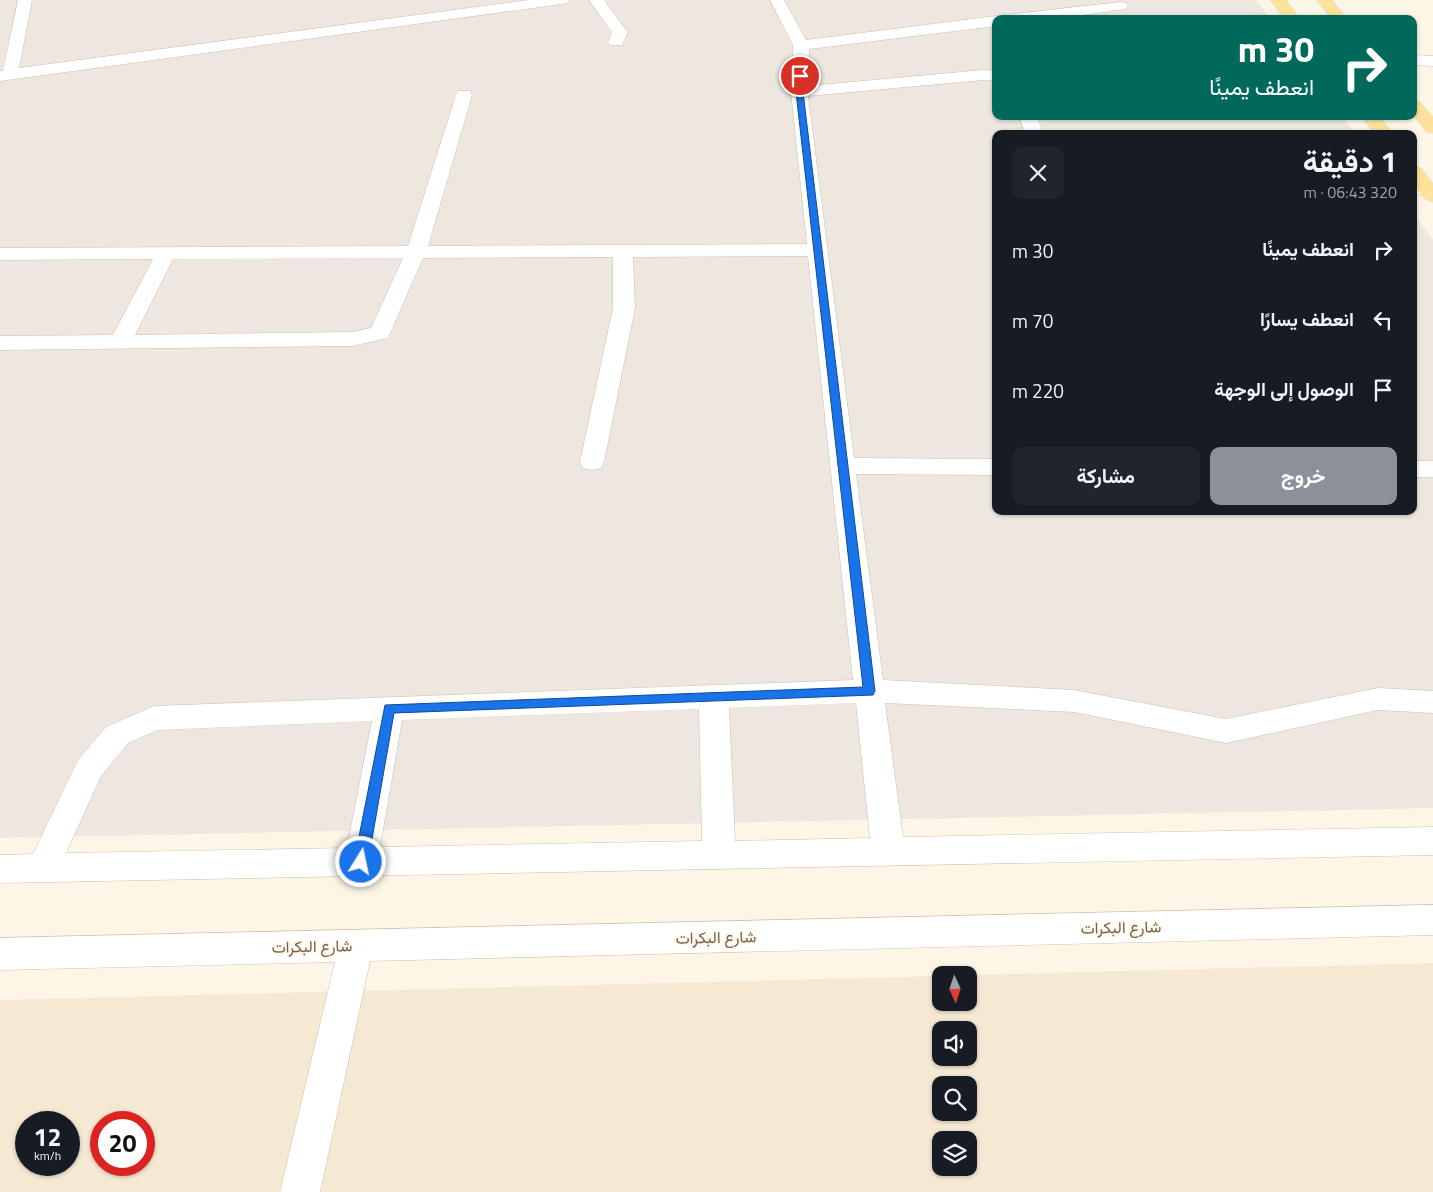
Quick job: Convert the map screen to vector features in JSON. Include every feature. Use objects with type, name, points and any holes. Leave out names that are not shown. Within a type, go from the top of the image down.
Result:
[{"type":"main road","points":[[1278,0],[1289,15]]},
{"type":"main road","points":[[1324,0],[1337,15]]},
{"type":"main road","points":[[1417,109],[1433,128]]},
{"type":"main road","points":[[1373,120],[1381,130]]},
{"type":"main road","points":[[1417,177],[1425,191]]},
{"type":"street","points":[[25,0],[5,75],[464,6],[554,0]]},
{"type":"street","points":[[596,0],[620,32],[616,42]]},
{"type":"street","points":[[776,0],[801,44],[799,92],[888,852]]},
{"type":"street","points":[[1046,15],[1121,6]]},
{"type":"street","points":[[801,44],[992,21]]},
{"type":"street","points":[[1417,60],[1433,61]]},
{"type":"street","points":[[799,92],[992,76]]},
{"type":"street","points":[[0,343],[352,339],[380,334],[416,252],[464,95]]},
{"type":"street","points":[[0,254],[817,250]]},
{"type":"street","points":[[592,462],[624,308],[624,251]]},
{"type":"street","points":[[120,342],[166,253]]},
{"type":"street","points":[[843,466],[992,467]]},
{"type":"street","points":[[1417,469],[1433,469]]},
{"type":"street","points":[[44,868],[89,769],[117,735],[154,718],[869,691],[1074,700],[1226,731],[1378,698],[1433,702]]},
{"type":"street","points":[[714,697],[719,855]]},
{"type":"street","points":[[361,862],[389,709]]},
{"type":"street","points":[[0,869],[1433,842]]},
{"type":"street","name":"شارع البكرات","points":[[0,954],[1433,920]]},
{"type":"street","points":[[300,1192],[356,945]]},
{"type":"shaded area","points":[[0,0],[1256,0],[1267,15],[992,15],[992,120],[1345,120],[1352,130],[992,130],[992,515],[1417,515],[1417,218],[1433,240],[1433,808],[0,838]]},
{"type":"shaded area","points":[[1433,963],[1433,1192],[0,1192],[0,1000],[932,976],[932,1011],[978,1011],[978,975]]},
{"type":"route","points":[[361,862],[389,709],[869,691],[799,92],[800,76]]}]
